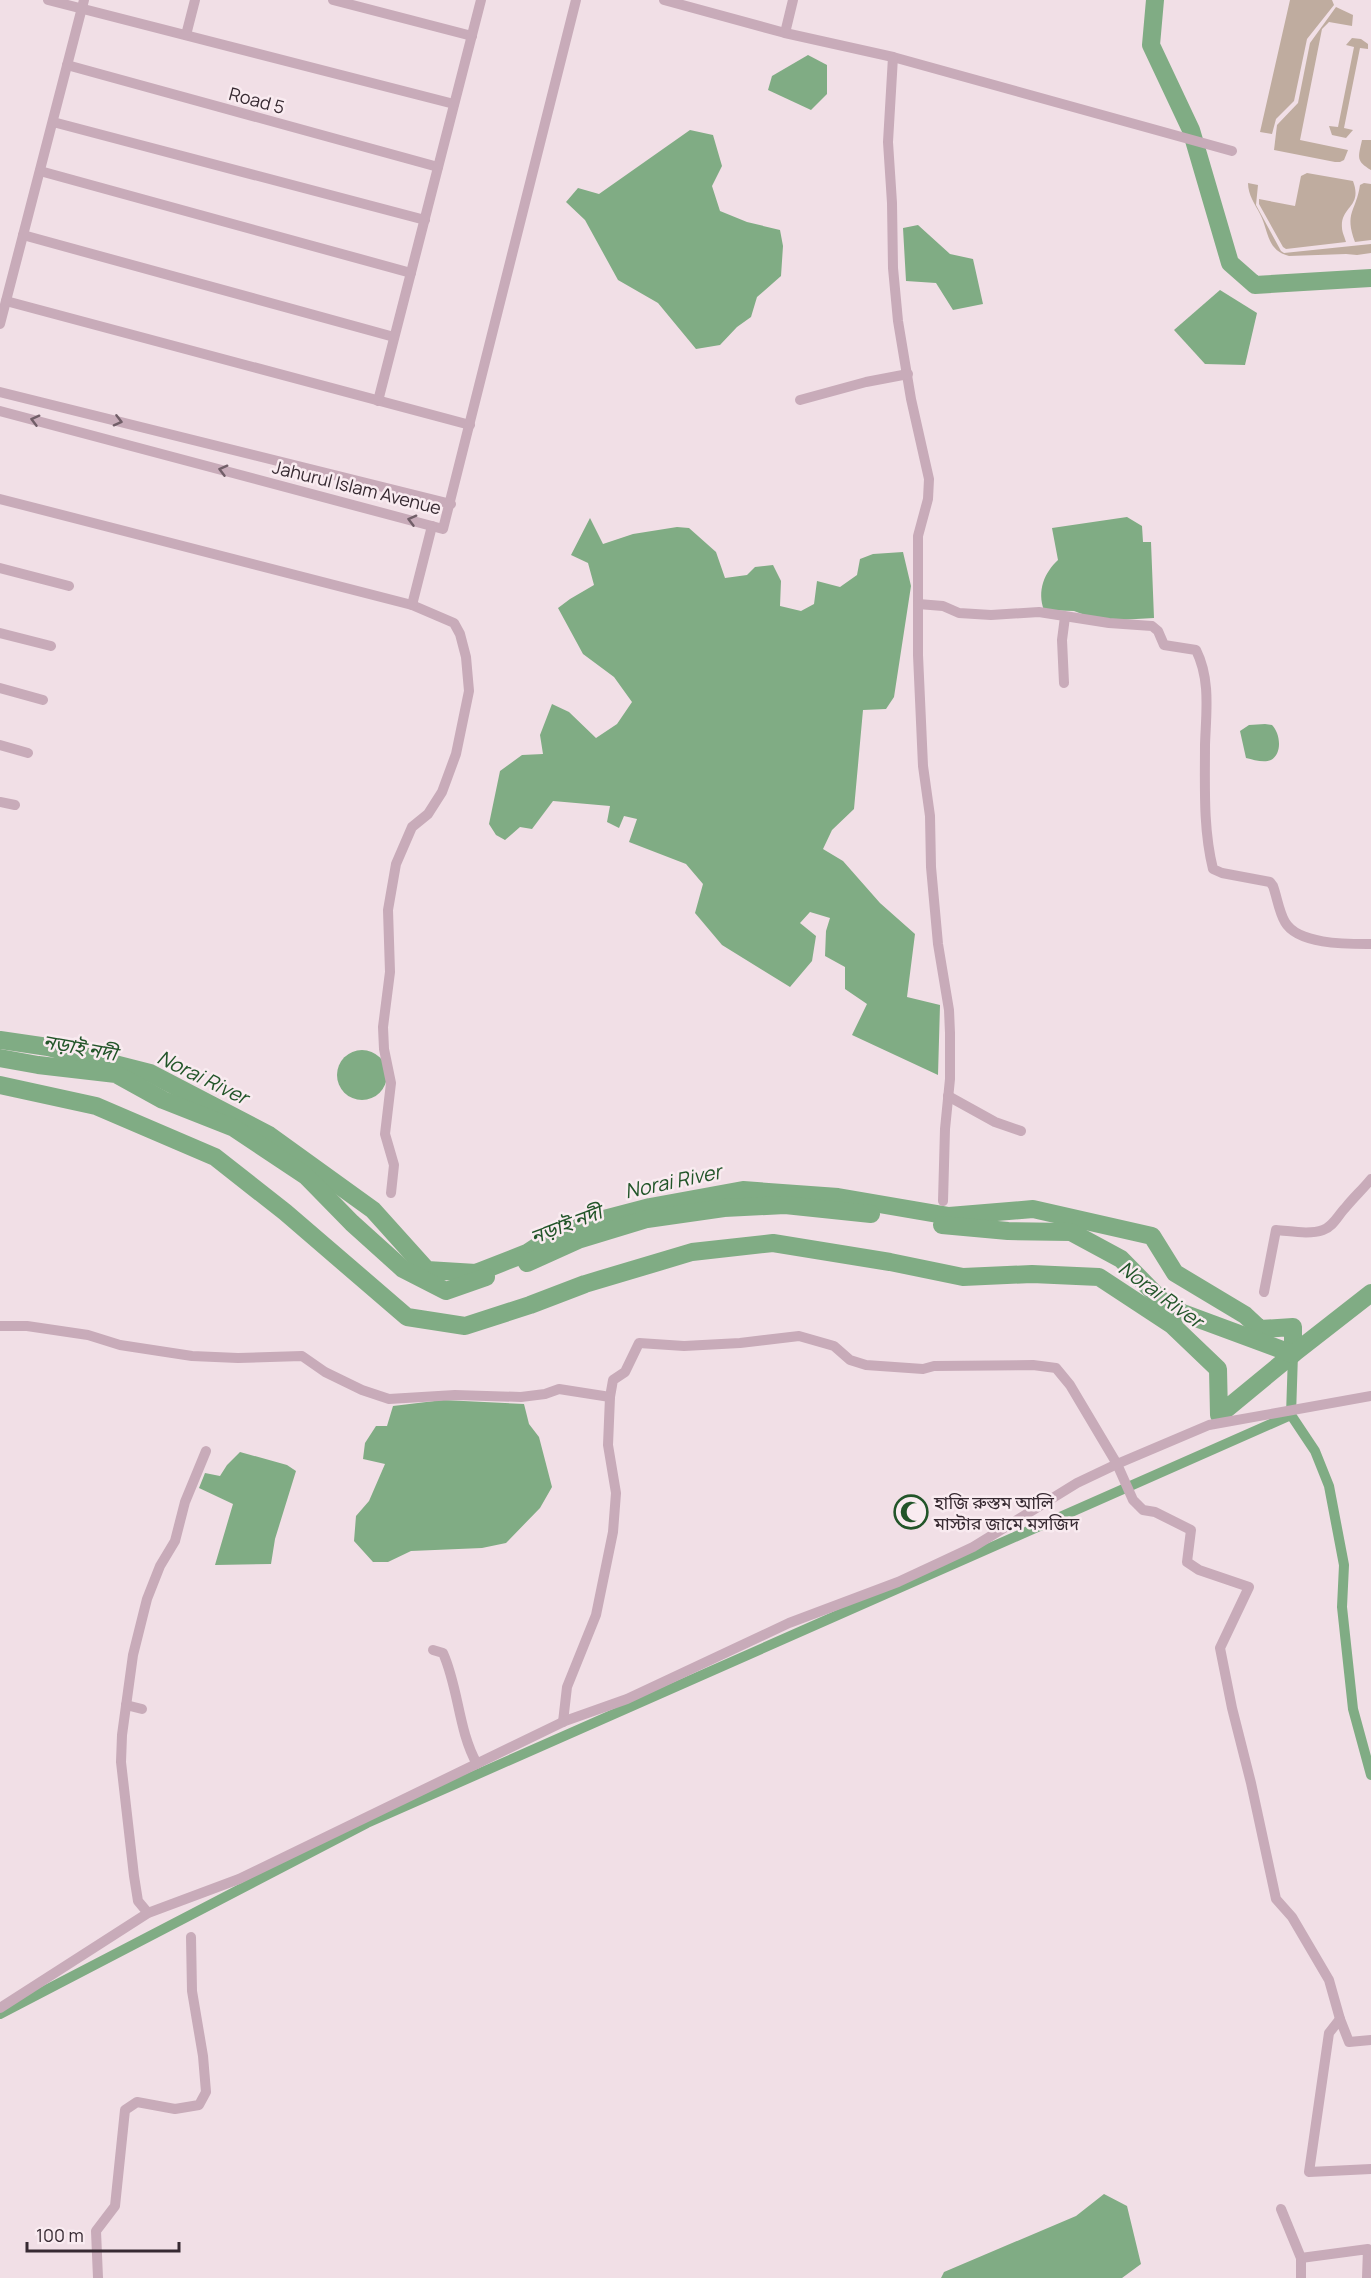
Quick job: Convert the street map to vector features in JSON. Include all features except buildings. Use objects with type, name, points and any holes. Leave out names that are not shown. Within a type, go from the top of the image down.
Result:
[{"type":"street","points":[[48,0],[83,4],[186,35],[454,104]]},
{"type":"street","points":[[186,35],[195,0]]},
{"type":"street","points":[[333,0],[472,36]]},
{"type":"street","points":[[378,401],[481,0]]},
{"type":"street","points":[[451,504],[576,0]]},
{"type":"street","points":[[664,0],[785,33],[893,57],[1232,151]]},
{"type":"street","points":[[785,33],[793,0]]},
{"type":"street","points":[[0,324],[83,4]]},
{"type":"street","points":[[893,57],[888,142],[892,203],[892,268],[898,321],[929,479],[928,499],[918,536],[918,655],[923,766],[930,816],[931,867],[938,944],[949,1010],[943,1201]]},
{"type":"street","name":"Road 5","points":[[67,65],[438,167]]},
{"type":"street","points":[[53,122],[425,220]]},
{"type":"street","points":[[40,171],[411,273]]},
{"type":"street","points":[[23,235],[394,338]]},
{"type":"street","points":[[6,301],[470,425]]},
{"type":"street","points":[[800,400],[857,384],[908,374]]},
{"type":"street","name":"Jahurul Islam Avenue","points":[[0,392],[451,504],[443,529],[0,411]]},
{"type":"street","points":[[0,499],[412,605],[454,623],[460,634],[466,657],[469,691],[456,754],[442,792],[428,814],[412,828],[396,864],[388,910],[390,972],[383,1027],[384,1049],[391,1083],[385,1134],[394,1165],[391,1193]]},
{"type":"street","points":[[412,605],[432,526]]},
{"type":"street","points":[[0,568],[69,586]]},
{"type":"street","points":[[918,604],[943,606],[959,613],[991,615],[1039,612],[1109,624],[1152,626],[1158,631],[1164,645],[1196,650],[1208,701],[1205,802],[1214,869],[1222,873],[1270,882],[1286,924],[1296,932],[1316,940],[1371,944]]},
{"type":"street","points":[[1064,683],[1062,640],[1065,617]]},
{"type":"street","points":[[0,633],[51,646]]},
{"type":"street","points":[[0,688],[43,700]]},
{"type":"street","points":[[0,746],[28,753]]},
{"type":"street","points":[[0,802],[15,805]]},
{"type":"street","points":[[948,1096],[995,1122],[1021,1131]]},
{"type":"street","points":[[1264,1292],[1276,1230],[1313,1232],[1325,1230],[1334,1223],[1371,1179]]},
{"type":"street","points":[[0,1326],[27,1326],[88,1335],[120,1346],[192,1356],[238,1358],[302,1356],[325,1372],[362,1390],[389,1399],[454,1395],[521,1397],[545,1394],[559,1389],[610,1397]]},
{"type":"street","points":[[563,1722],[567,1687],[596,1615],[613,1532],[616,1493],[608,1445],[613,1380],[625,1372],[639,1343],[684,1346],[740,1343],[799,1336],[834,1346],[849,1360],[866,1365],[923,1369],[934,1366],[1033,1365],[1056,1368],[1070,1385],[1117,1464],[1133,1500],[1143,1510],[1155,1512],[1191,1530],[1187,1562],[1199,1570],[1249,1587],[1221,1648],[1232,1708],[1276,1899],[1292,1917],[1329,1980],[1349,2042],[1371,2040]]},
{"type":"street","points":[[0,2008],[148,1913],[239,1879],[563,1722],[627,1699],[789,1623],[898,1582],[973,1547],[1077,1483],[1117,1464],[1209,1425],[1371,1396]]},
{"type":"street","points":[[148,1913],[138,1901],[121,1762],[122,1735],[133,1655],[147,1599],[160,1566],[175,1541],[185,1502],[206,1451]]},
{"type":"street","points":[[433,1650],[443,1653],[449,1667],[470,1752],[477,1764]]},
{"type":"street","points":[[126,1705],[142,1709]]},
{"type":"street","points":[[98,2278],[96,2231],[115,2206],[125,2110],[137,2103],[175,2109],[199,2105],[206,2092],[203,2056],[192,1991],[191,1937]]},
{"type":"street","points":[[1340,2019],[1329,2033],[1308,2172],[1371,2169]]},
{"type":"street","points":[[1281,2209],[1301,2258],[1301,2278]]},
{"type":"street","points":[[1301,2258],[1368,2249],[1367,2278]]},
{"type":"shaded area","points":[[1290,0],[1332,0],[1334,5],[1307,39],[1294,101],[1276,119],[1272,134],[1260,132]]},
{"type":"shaded area","points":[[1336,7],[1353,15],[1352,26],[1329,22],[1322,29],[1300,140],[1348,150],[1344,160],[1335,162],[1274,150],[1277,125],[1298,103],[1310,43]]},
{"type":"shaded area","points":[[1352,38],[1361,39],[1368,44],[1368,49],[1360,48],[1344,128],[1353,130],[1346,138],[1332,135],[1329,126],[1338,127],[1354,47],[1346,45]]},
{"type":"shaded area","points":[[808,55],[827,65],[827,94],[811,110],[768,90],[772,76]]},
{"type":"shaded area","points":[[690,130],[713,135],[722,166],[712,186],[720,211],[747,222],[780,230],[783,246],[781,276],[757,297],[751,317],[737,327],[720,345],[696,349],[658,303],[618,280],[585,220],[566,202],[578,188],[599,194]]},
{"type":"shaded area","points":[[1362,140],[1371,140],[1371,170],[1359,158]]},
{"type":"shaded area","points":[[1307,173],[1353,181],[1355,197],[1342,221],[1346,242],[1286,249],[1283,247],[1259,204],[1259,199],[1295,206],[1301,176]]},
{"type":"shaded area","points":[[1248,183],[1258,185],[1256,205],[1284,253],[1371,244],[1371,253],[1289,256],[1282,253],[1272,245],[1269,239],[1263,220],[1250,195]]},
{"type":"shaded area","points":[[1371,184],[1371,240],[1355,242],[1351,218],[1360,185]]},
{"type":"shaded area","points":[[918,225],[950,254],[973,259],[983,304],[953,310],[936,283],[906,281],[903,228]]},
{"type":"shaded area","points":[[1220,290],[1257,313],[1245,365],[1205,364],[1174,330]]},
{"type":"shaded area","points":[[1127,517],[1142,526],[1143,542],[1151,542],[1154,618],[1101,621],[1074,611],[1044,610],[1041,596],[1043,583],[1058,560],[1052,528]]},
{"type":"shaded area","points":[[590,518],[603,544],[633,534],[677,527],[689,528],[716,552],[725,578],[747,575],[755,567],[773,565],[781,581],[780,606],[801,611],[814,604],[817,581],[840,587],[857,575],[860,559],[873,554],[903,552],[911,586],[894,697],[886,709],[863,710],[854,809],[832,830],[823,849],[843,861],[880,903],[915,934],[907,997],[940,1005],[938,1075],[852,1035],[867,1004],[845,989],[845,967],[825,956],[826,931],[830,918],[810,912],[800,923],[816,936],[812,961],[790,987],[722,945],[695,913],[703,884],[686,864],[629,842],[637,819],[624,816],[619,828],[607,822],[610,806],[553,801],[532,829],[520,827],[505,840],[496,835],[489,824],[500,771],[522,755],[543,754],[540,735],[552,704],[569,712],[596,738],[617,724],[632,702],[614,677],[583,654],[558,608],[594,585],[588,563],[571,555]]},
{"type":"shaded area","points":[[1249,725],[1272,725],[1277,733],[1279,748],[1275,757],[1268,761],[1246,758],[1240,731]]},
{"type":"shaded area","points":[[357,1050],[367,1050],[380,1057],[387,1070],[387,1080],[380,1093],[367,1100],[357,1100],[348,1096],[341,1089],[337,1080],[337,1070],[341,1061],[348,1054]]},
{"type":"shaded area","points":[[443,1400],[524,1404],[529,1424],[539,1437],[552,1487],[540,1508],[506,1543],[482,1548],[411,1551],[388,1562],[373,1562],[354,1541],[356,1516],[369,1501],[385,1464],[363,1459],[365,1443],[376,1426],[387,1426],[393,1406]]},
{"type":"shaded area","points":[[240,1452],[287,1465],[296,1471],[275,1539],[271,1564],[215,1565],[233,1504],[199,1488],[205,1473],[220,1476]]},
{"type":"shaded area","points":[[1104,2194],[1127,2206],[1141,2264],[1122,2278],[941,2278],[944,2272],[1076,2216]]},
{"type":"waterway","points":[[1155,0],[1151,45],[1191,130],[1230,263],[1255,285],[1371,278]]},
{"type":"waterway","name":"Norai River","points":[[0,1040],[48,1047],[150,1073],[269,1135],[373,1210],[427,1270],[476,1273],[527,1253],[562,1230],[650,1207],[743,1190],[838,1197],[949,1216],[1033,1209],[1152,1236],[1175,1273],[1245,1315],[1260,1329],[1293,1327],[1293,1354],[1219,1415],[1218,1369],[1172,1325],[1099,1277],[1032,1274],[963,1277],[890,1262],[773,1243],[692,1252],[585,1284],[465,1326],[407,1317],[285,1212],[215,1157],[96,1106],[0,1085]]},
{"type":"waterway","name":"নড়াই নদী","points":[[0,1058],[116,1074],[163,1100],[234,1128],[306,1176],[352,1223],[403,1269],[446,1291],[486,1277]]},
{"type":"waterway","name":"নড়াই নদী","points":[[527,1263],[578,1240],[647,1219],[724,1208],[785,1205],[871,1214]]},
{"type":"waterway","name":"নড়াই নদী","points":[[942,1225],[1008,1231],[1071,1232],[1121,1259],[1169,1308],[1293,1354],[1371,1293]]},
{"type":"waterway","points":[[1293,1354],[1291,1415],[1315,1451],[1329,1486],[1344,1565],[1342,1607],[1353,1709],[1371,1775]]},
{"type":"waterway","points":[[0,2014],[367,1823],[1291,1415]]},
{"type":"place","name":"হাজি রুস্তম আলি মাস্টার জামে মসজিদ","points":[[911,1512]]}]
